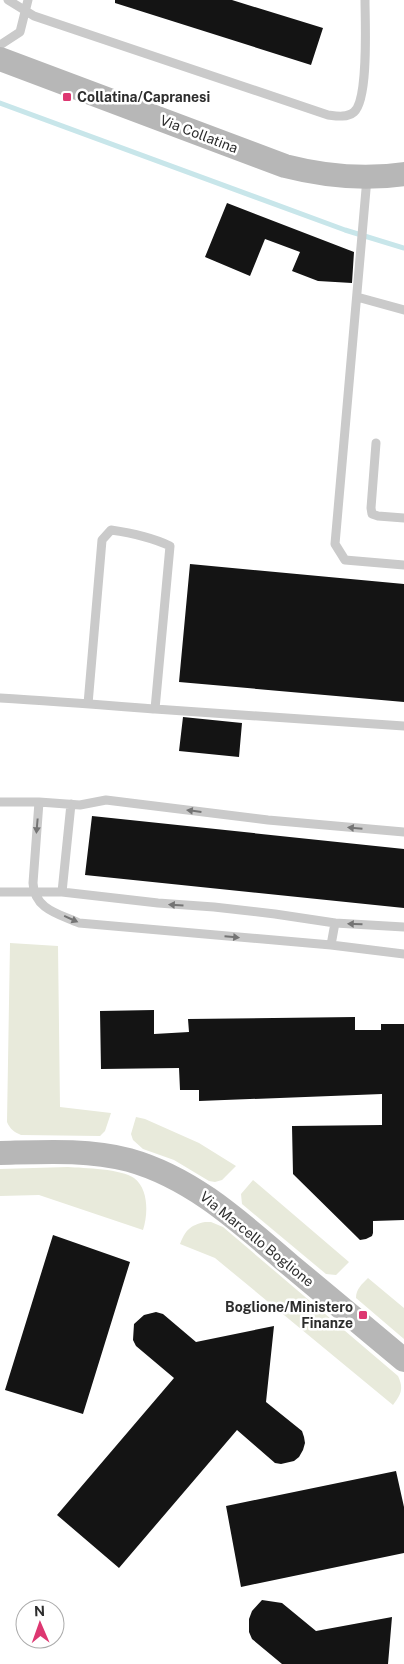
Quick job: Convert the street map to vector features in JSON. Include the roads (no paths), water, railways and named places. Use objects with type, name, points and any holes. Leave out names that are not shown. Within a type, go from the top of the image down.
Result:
[{"type":"street","name":"Via Collatina","points":[[0,59],[269,160],[322,174],[368,177],[404,174]]},
{"type":"street","name":"Via Marcello Boglione","points":[[0,1153],[65,1152],[104,1156],[129,1160],[175,1178],[214,1202],[404,1360]]},
{"type":"lane","points":[[8,0],[25,12],[328,115],[344,116],[356,110],[362,95],[365,69],[365,0]]},
{"type":"lane","points":[[0,45],[20,32],[28,0]]},
{"type":"lane","points":[[368,177],[335,544],[345,560],[404,565]]},
{"type":"lane","points":[[357,297],[404,310]]},
{"type":"lane","points":[[376,443],[370,508],[372,514],[404,518]]},
{"type":"lane","points":[[88,704],[102,540],[112,530],[155,539],[170,546],[155,709]]},
{"type":"lane","points":[[0,698],[404,726]]},
{"type":"lane","points":[[0,802],[80,805],[106,800],[268,820],[404,832]]},
{"type":"lane","points":[[39,802],[33,891],[44,908],[79,923],[331,945],[404,954]]},
{"type":"lane","points":[[62,892],[71,804]]},
{"type":"lane","points":[[0,892],[62,892],[158,904],[266,913],[335,923],[404,927]]},
{"type":"lane","points":[[331,945],[335,923]]},
{"type":"waterway","points":[[0,103],[345,230],[404,248]]},
{"type":"place","name":"Collatina/Capranesi","points":[[67,97]]},
{"type":"place","name":"Boglione/Ministero Finanze","points":[[363,1315]]}]
